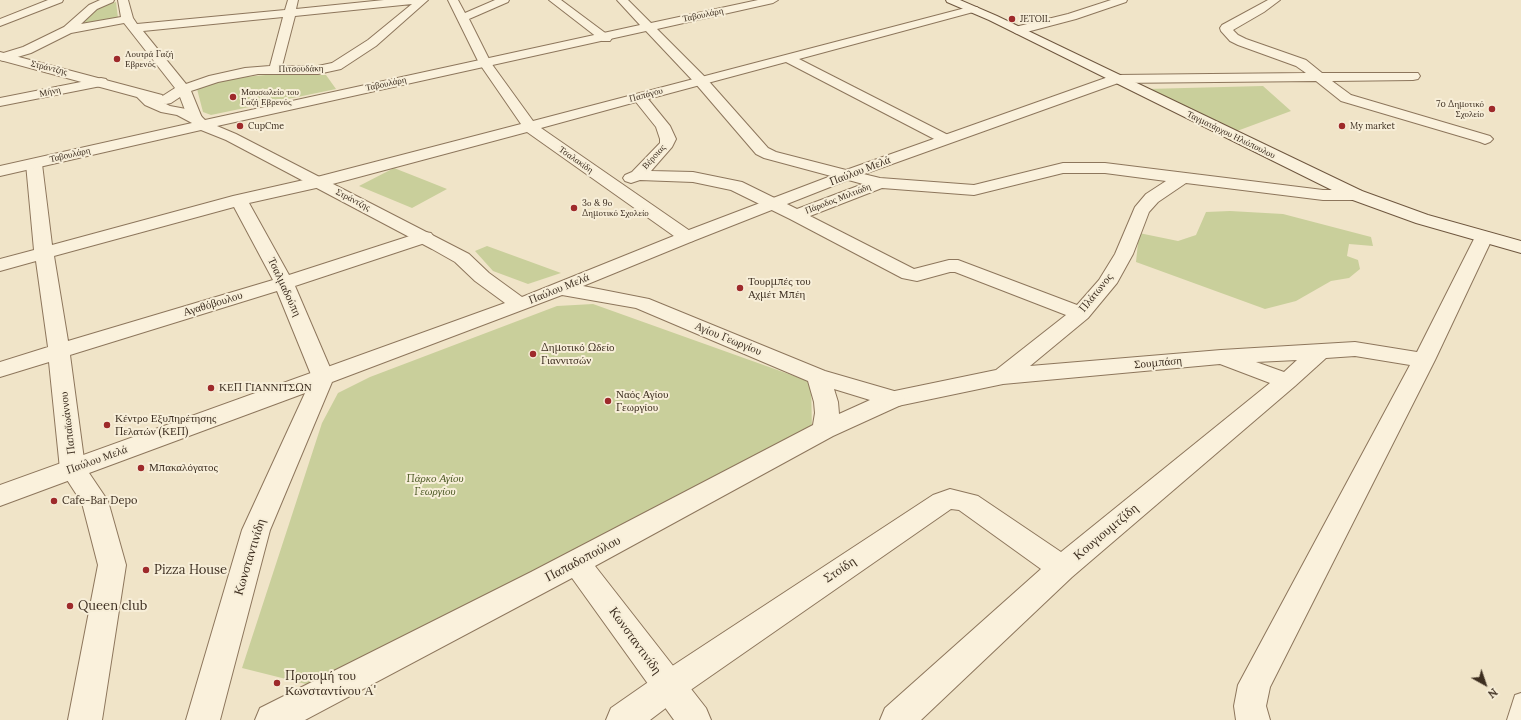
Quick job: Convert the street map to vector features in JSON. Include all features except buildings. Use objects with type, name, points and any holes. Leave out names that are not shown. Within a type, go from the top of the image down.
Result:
[{"type":"street","points":[[0,23],[58,0]]},
{"type":"street","points":[[2,56],[27,50],[68,30],[93,7],[109,0]]},
{"type":"street","points":[[123,0],[124,10],[131,24],[185,92],[199,121]]},
{"type":"street","points":[[275,70],[294,0]]},
{"type":"street","points":[[68,30],[418,0]]},
{"type":"street","name":"Πιτσουδάκη","points":[[185,92],[214,79],[245,72],[318,70],[336,66],[372,43],[423,0]]},
{"type":"street","name":"Τσαλακίδη","points":[[453,0],[485,63],[530,127],[687,237]]},
{"type":"street","points":[[462,18],[504,0]]},
{"type":"street","points":[[554,0],[606,38]]},
{"type":"street","points":[[622,0],[700,80],[762,151],[770,155],[880,183],[974,190],[1063,168],[1105,168],[1323,195],[1356,195]]},
{"type":"street","name":"Ταβουλάρη","points":[[0,171],[34,164],[199,121],[606,38],[750,2],[773,0]]},
{"type":"street","name":"Ταγματάρχου Ηλιόπουλου","points":[[951,0],[1019,30],[1116,79],[1356,195],[1416,217],[1484,238],[1521,247]]},
{"type":"street","points":[[1019,30],[1072,17],[1122,0]]},
{"type":"street","points":[[1275,0],[1260,10],[1229,26],[1226,28],[1227,31],[1234,38],[1242,42],[1301,63],[1346,98],[1485,139]]},
{"type":"street","name":"Παπάγου","points":[[0,265],[239,200],[319,182],[973,9]]},
{"type":"street","points":[[6,11],[17,16]]},
{"type":"street","name":"Στράντζης","points":[[2,56],[101,82],[143,95],[150,102],[166,109],[171,105],[462,258],[482,277],[520,305]]},
{"type":"street","points":[[787,58],[945,139]]},
{"type":"street","points":[[1116,79],[1413,76]]},
{"type":"street","name":"Παύλου Μελά","points":[[0,496],[520,305],[687,237],[847,175],[1116,79]]},
{"type":"street","name":"Μήνη","points":[[0,102],[101,82]]},
{"type":"street","points":[[171,105],[177,104],[185,92]]},
{"type":"street","name":"Βέροιας","points":[[613,186],[638,175],[663,148],[668,139],[663,126],[639,97]]},
{"type":"street","name":"Παπαϊωάννου","points":[[34,164],[44,254],[59,351],[73,469],[95,501],[112,565],[85,720]]},
{"type":"street","points":[[638,175],[693,177],[736,186],[796,215],[908,274],[917,275],[949,266],[958,266],[1080,314]]},
{"type":"street","name":"Πλάτωνος","points":[[1003,376],[1080,314],[1107,283],[1124,254],[1141,211],[1152,198],[1184,177]]},
{"type":"street","name":"Πάροδος Μιλτιάδη","points":[[796,215],[880,183]]},
{"type":"street","name":"Τσαλμαδούπη","points":[[239,200],[284,283],[323,377]]},
{"type":"street","name":"Αγαθόβουλου","points":[[0,370],[284,283],[424,237]]},
{"type":"street","points":[[1253,720],[1250,706],[1254,685],[1424,360],[1484,238]]},
{"type":"street","name":"Αγίου Γεωργίου","points":[[561,289],[603,295],[642,304],[817,376],[893,399]]},
{"type":"street","name":"Σουμπάση","points":[[893,399],[1003,376],[1221,357],[1355,349],[1424,360]]},
{"type":"street","name":"Κουγιουμτζίδη","points":[[897,720],[1062,568],[1287,381],[1320,351]]},
{"type":"street","points":[[1221,357],[1287,381]]},
{"type":"street","points":[[817,376],[826,402],[827,413],[824,430]]},
{"type":"street","name":"Κωνσταντινίδη","points":[[203,720],[256,530],[323,377]]},
{"type":"street","name":"Παπαδοπούλου","points":[[272,720],[576,562],[824,430],[893,399]]},
{"type":"street","name":"Στοίδη","points":[[623,720],[668,687],[942,502],[950,499],[969,503],[1062,568]]},
{"type":"street","name":"Κωνσταντινίδη","points":[[576,562],[694,720]]},
{"type":"lane","points":[[1515,720],[1521,701]]},
{"type":"green space","points":[[116,2],[118,18],[81,25],[99,7]]},
{"type":"green space","points":[[276,74],[326,75],[336,89],[211,115],[203,112],[197,89],[234,78]]},
{"type":"green space","points":[[1263,86],[1291,111],[1237,131],[1146,89]]},
{"type":"green space","points":[[394,168],[447,189],[412,208],[359,186]]},
{"type":"green space","points":[[1230,211],[1283,214],[1371,237],[1373,246],[1349,244],[1347,256],[1358,260],[1360,269],[1349,278],[1331,281],[1296,301],[1265,309],[1136,262],[1139,233],[1178,241],[1196,235],[1206,212]]},
{"type":"green space","points":[[487,246],[561,273],[528,284],[493,271],[475,251]]},
{"type":"green space","name":"Πάρκο Αγίου Γεωργίου","points":[[593,304],[811,382],[812,431],[318,687],[242,668],[322,423],[338,393],[370,377],[557,306]]},
{"type":"place","name":"JETOIL","points":[[1012,19]]},
{"type":"place","name":"Λουτρά Γαζή Εβρενός","points":[[117,59]]},
{"type":"place","name":"Μαυσωλείο του Γαζή Εβρενός","points":[[233,97]]},
{"type":"place","name":"7o Δημοτικό Σχολείο","points":[[1492,109]]},
{"type":"place","name":"CupCme","points":[[240,126]]},
{"type":"place","name":"My market","points":[[1342,126]]},
{"type":"place","name":"3ο & 9ο Δημοτικό Σχολείο","points":[[574,208]]},
{"type":"place","name":"Τουρμπές του Αχμέτ Μπέη","points":[[740,288]]},
{"type":"place","name":"Δημοτικό Ωδείο Γιαννιτσών","points":[[533,354]]},
{"type":"place","name":"ΚΕΠ ΓΙΑΝΝΙΤΣΩΝ","points":[[211,388]]},
{"type":"place","name":"Ναός Αγίου Γεωργίου","points":[[608,401]]},
{"type":"place","name":"Κέντρο Εξυπηρέτησης Πελατών (ΚΕΠ)","points":[[107,425]]},
{"type":"place","name":"Μπακαλόγατος","points":[[141,468]]},
{"type":"place","name":"Cafe-Bar Depo","points":[[54,501]]},
{"type":"place","name":"Pizza House","points":[[146,570]]},
{"type":"place","name":"Queen club","points":[[70,606]]},
{"type":"place","name":"Προτομή του Κωνσταντίνου Α'","points":[[277,683]]}]
